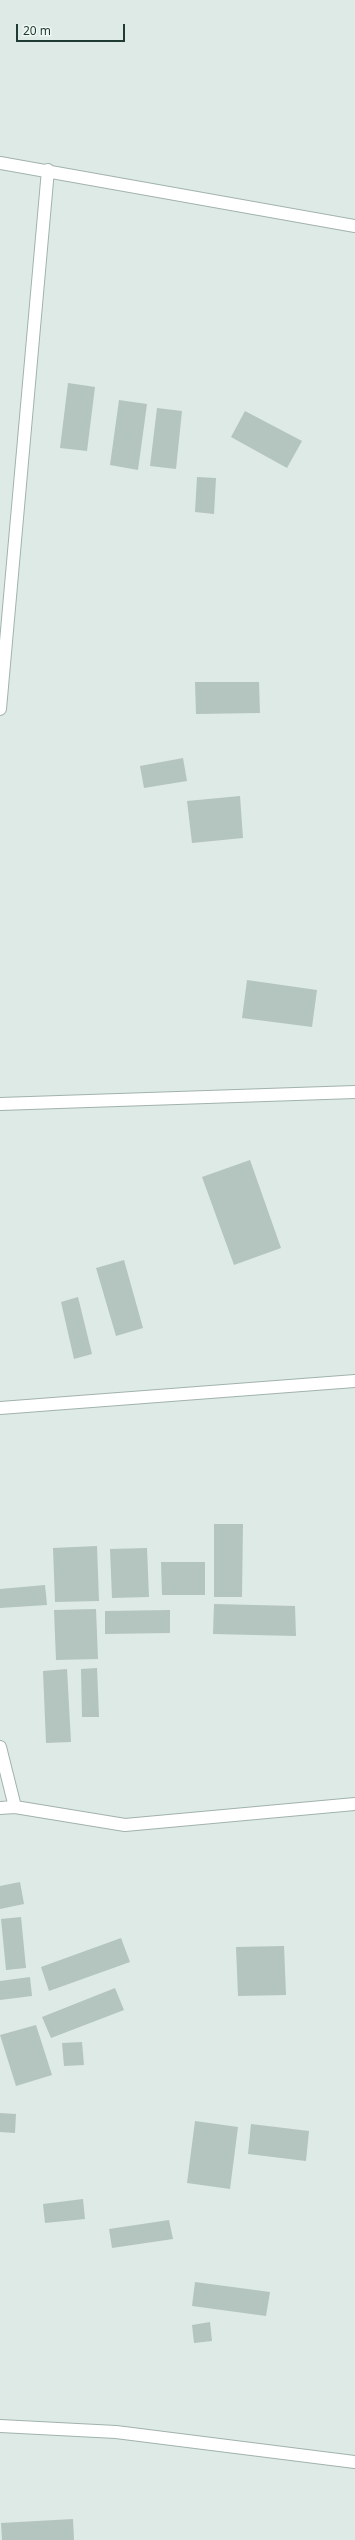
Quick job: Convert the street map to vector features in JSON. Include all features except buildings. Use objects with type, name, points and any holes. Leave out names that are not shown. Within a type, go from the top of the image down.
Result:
[{"type":"street","points":[[0,163],[48,170],[355,226]]},
{"type":"street","points":[[0,710],[48,170]]},
{"type":"street","points":[[0,1104],[355,1092]]},
{"type":"street","points":[[0,1408],[355,1381]]},
{"type":"street","points":[[0,1747],[15,1807]]},
{"type":"street","points":[[0,1808],[15,1807],[125,1825],[355,1804]]},
{"type":"street","points":[[0,2426],[116,2432],[355,2462]]}]
